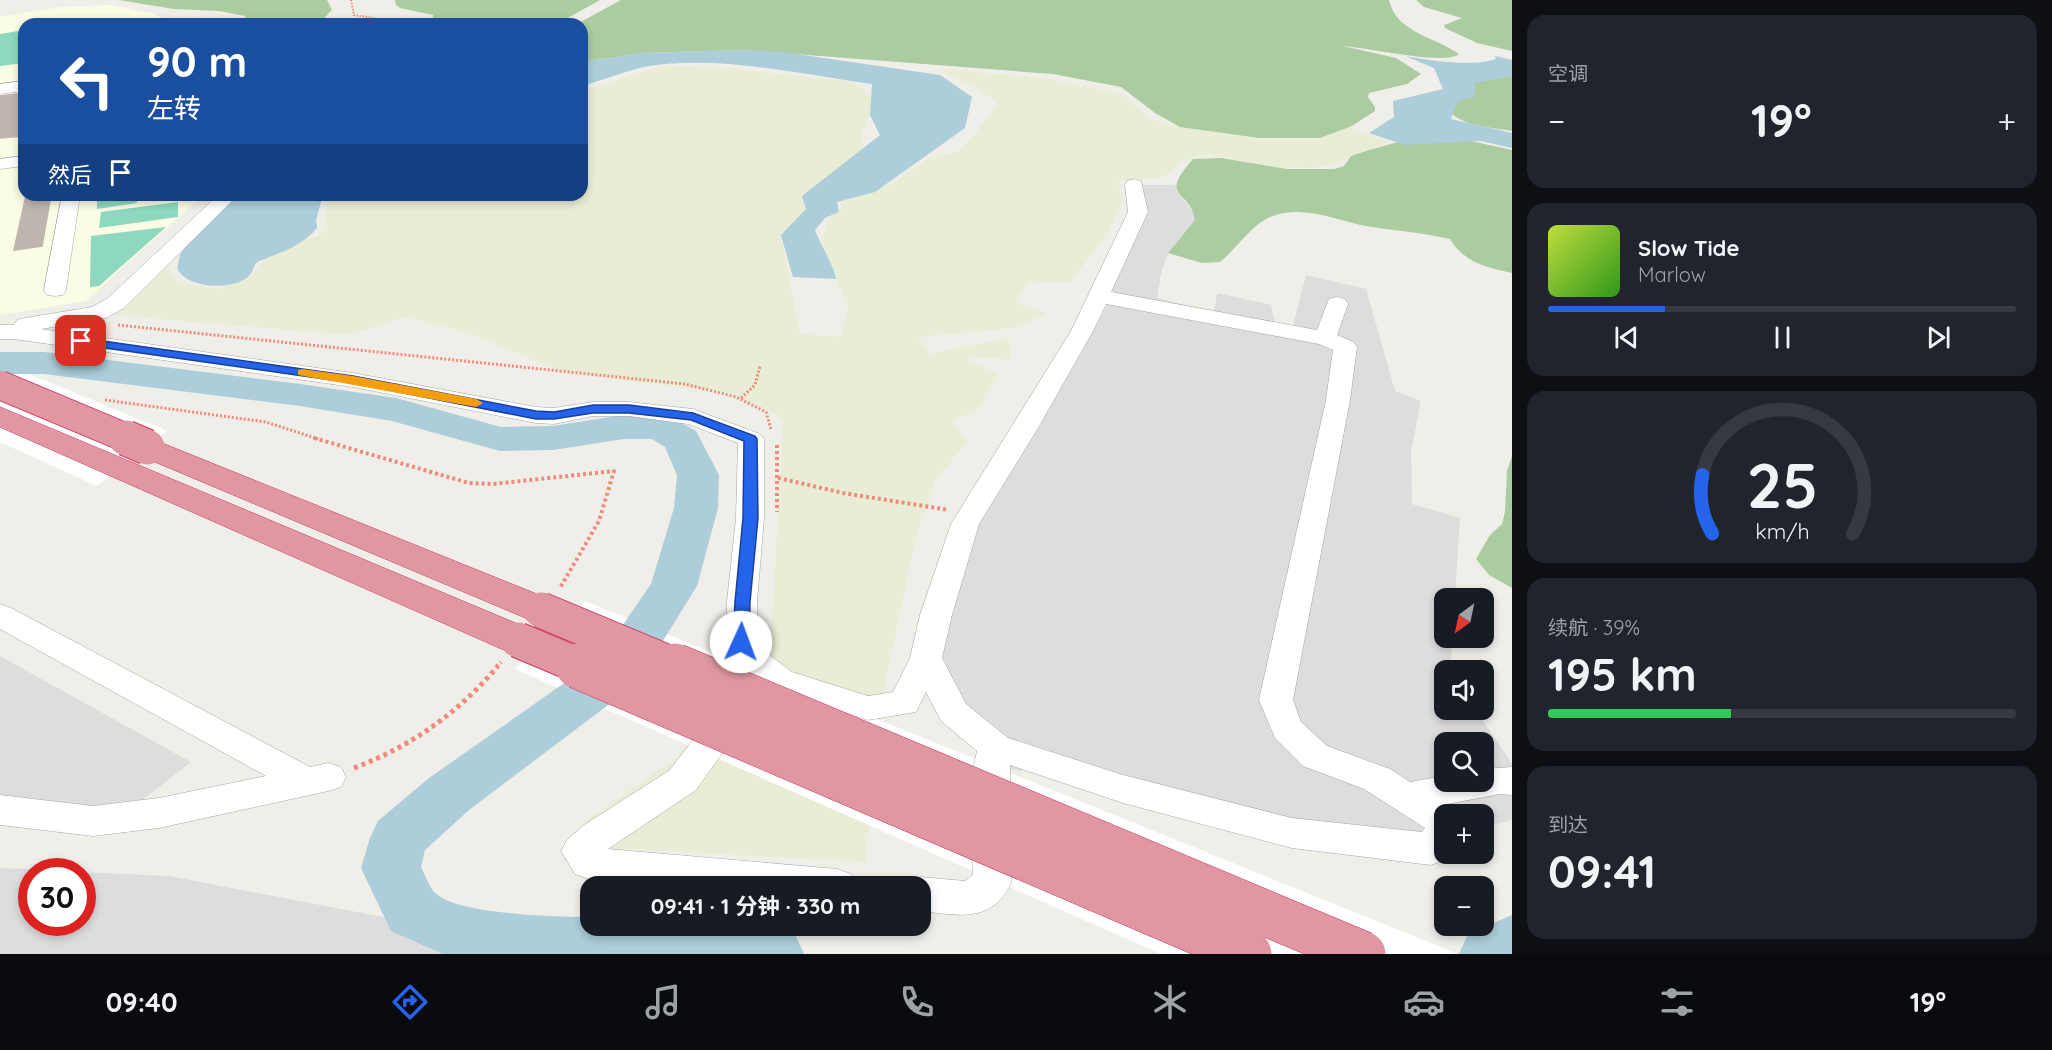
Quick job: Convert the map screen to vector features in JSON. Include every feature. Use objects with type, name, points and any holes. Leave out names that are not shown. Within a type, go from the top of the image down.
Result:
[{"type":"highway","points":[[0,385],[147,447],[529,625],[1249,954]]},
{"type":"highway","points":[[0,416],[119,469],[529,625],[1364,954]]},
{"type":"street","points":[[0,89],[18,87]]},
{"type":"street","points":[[0,164],[18,162]]},
{"type":"street","points":[[746,654],[780,680],[868,708],[903,703],[926,658],[936,615],[965,524],[1076,341],[1138,212],[1134,185]]},
{"type":"street","points":[[55,290],[70,201]]},
{"type":"street","points":[[0,330],[98,313],[116,303],[223,201]]},
{"type":"street","points":[[1098,296],[1325,339],[1345,347],[1338,400],[1276,700],[1287,729],[1314,756],[1377,779],[1434,815]]},
{"type":"street","points":[[1325,339],[1337,304]]},
{"type":"street","points":[[0,330],[353,380],[536,415],[554,416],[593,409],[629,409],[693,417],[751,439],[750,518],[742,602],[741,642],[746,654],[750,689],[683,780],[597,836],[580,851],[589,863],[729,876]]},
{"type":"street","points":[[0,615],[317,780],[159,813],[93,821],[0,810]]},
{"type":"street","points":[[926,658],[953,712],[996,747],[1123,789],[1293,833],[1431,849],[1434,845]]},
{"type":"street","points":[[931,895],[971,899],[992,883],[992,764],[996,747]]},
{"type":"street","points":[[1406,797],[1500,780],[1512,781]]},
{"type":"path","points":[[351,0],[354,15],[373,18]]},
{"type":"path","points":[[740,399],[751,392],[760,377],[760,366]]},
{"type":"path","points":[[96,399],[266,422],[334,445],[469,483],[492,484],[614,471]]},
{"type":"path","points":[[778,478],[864,496],[972,513]]},
{"type":"shaded area","points":[[111,5],[163,18],[18,18],[18,201],[196,201],[86,301],[0,315],[0,17],[60,7]]},
{"type":"shaded area","points":[[660,66],[718,67],[853,82],[877,99],[862,132],[863,150],[781,235],[800,334],[840,337],[848,307],[836,279],[836,273],[821,245],[830,216],[842,212],[840,201],[892,184],[930,157],[956,152],[977,132],[998,103],[977,89],[942,72],[948,69],[1049,79],[1120,93],[1150,118],[1171,125],[1256,139],[1317,140],[1349,127],[1388,142],[1335,165],[1312,168],[1275,167],[1206,154],[1185,160],[1161,178],[1119,180],[1121,204],[1106,236],[1070,282],[1028,281],[1015,303],[1047,313],[1014,328],[918,337],[929,354],[1009,338],[1010,360],[982,357],[967,360],[998,374],[978,410],[953,421],[967,442],[937,478],[916,536],[884,690],[865,862],[575,846],[580,825],[676,758],[771,639],[783,423],[777,414],[724,393],[563,372],[468,333],[405,317],[349,335],[112,315],[114,296],[159,256],[178,282],[217,289],[249,278],[265,257],[324,233],[327,201],[588,201],[588,89]]},
{"type":"shaded area","points":[[1134,185],[1175,185],[1177,192],[1194,213],[1195,220],[1168,253],[1161,274],[1157,298],[1214,312],[1217,293],[1271,305],[1275,324],[1293,326],[1306,275],[1366,289],[1395,391],[1421,401],[1411,452],[1412,504],[1460,518],[1456,588],[1434,588],[1434,648],[1452,648],[1451,660],[1434,660],[1434,720],[1483,720],[1491,732],[1434,732],[1434,792],[1494,792],[1494,737],[1512,764],[1512,820],[1494,824],[1494,804],[1434,804],[1434,837],[1247,815],[1044,768],[1019,771],[992,764],[926,658],[965,524],[1122,243]]},
{"type":"shaded area","points":[[0,656],[191,762],[127,812],[0,799]]},
{"type":"shaded area","points":[[0,868],[18,869],[18,936],[96,936],[96,873],[169,876],[575,954],[0,954]]},
{"type":"green space","points":[[119,0],[327,0],[332,10],[325,18],[245,18],[245,16],[219,11],[174,9]]},
{"type":"green space","points":[[395,0],[600,0],[568,18],[433,18],[433,15],[400,8],[396,5]]},
{"type":"green space","points":[[621,0],[1389,0],[1393,11],[1408,27],[1459,54],[1451,57],[1422,57],[1343,46],[1396,58],[1421,74],[1407,84],[1369,93],[1368,97],[1375,111],[1352,126],[1320,138],[1259,138],[1180,127],[1155,113],[1121,87],[1053,74],[743,50],[643,53],[588,61],[588,18]]},
{"type":"green space","points":[[1416,0],[1512,0],[1512,51],[1477,43],[1445,28],[1444,25],[1462,18],[1424,7]]},
{"type":"green space","points":[[18,31],[18,64],[0,66],[0,34]]},
{"type":"green space","points":[[1512,76],[1512,131],[1484,127],[1465,121],[1449,112],[1443,105],[1474,81]]},
{"type":"green space","points":[[1448,136],[1512,150],[1512,273],[1469,259],[1455,247],[1450,239],[1359,225],[1307,212],[1281,214],[1261,222],[1220,262],[1202,263],[1168,253],[1195,220],[1188,203],[1176,188],[1177,181],[1193,159],[1221,158],[1287,169],[1334,169],[1344,166],[1351,156],[1369,150],[1409,139]]},
{"type":"green space","points":[[97,201],[137,201],[137,203],[97,209]]},
{"type":"green space","points":[[178,202],[178,217],[99,228],[101,212]]},
{"type":"green space","points":[[166,227],[99,286],[90,287],[91,236]]},
{"type":"green space","points":[[1512,456],[1512,588],[1489,575],[1476,559],[1490,535],[1502,524],[1505,512],[1507,471]]},
{"type":"water","points":[[743,50],[783,52],[940,75],[972,97],[965,128],[875,192],[837,202],[839,212],[825,218],[815,230],[836,279],[793,277],[781,235],[806,209],[802,196],[880,135],[870,115],[872,84],[758,67],[699,63],[644,67],[588,84],[588,61],[643,53]]},
{"type":"water","points":[[1405,56],[1464,63],[1496,59],[1495,56],[1512,60],[1512,76],[1475,83],[1474,97],[1458,101],[1451,119],[1512,133],[1512,148],[1481,141],[1405,145],[1369,133],[1394,117],[1393,101],[1443,89],[1434,68]]},
{"type":"water","points":[[229,201],[321,201],[316,220],[317,228],[311,235],[297,245],[257,262],[249,276],[239,282],[210,286],[190,281],[177,269],[180,255]]},
{"type":"pier","points":[[0,362],[167,431],[97,486],[0,442]]},
{"type":"pier","points":[[585,601],[1458,954],[1161,954],[515,669]]},
{"type":"building","points":[[18,94],[18,136],[0,138],[0,96]]},
{"type":"building","points":[[25,201],[50,201],[42,246],[14,250]]},
{"type":"waterway","points":[[0,363],[44,363],[300,395],[396,410],[500,439],[553,438],[624,427],[660,427],[682,440],[698,475],[696,508],[674,586],[618,671],[449,794],[399,838],[391,868],[413,912],[453,930],[523,944],[630,946],[772,954]]},
{"type":"waterway","points":[[1491,954],[1512,943]]},
{"type":"slow traffic","points":[[302,372],[476,403]]},
{"type":"route","points":[[81,341],[353,380],[536,415],[554,416],[593,409],[629,409],[693,417],[751,439],[750,518],[742,602],[741,642]]}]
